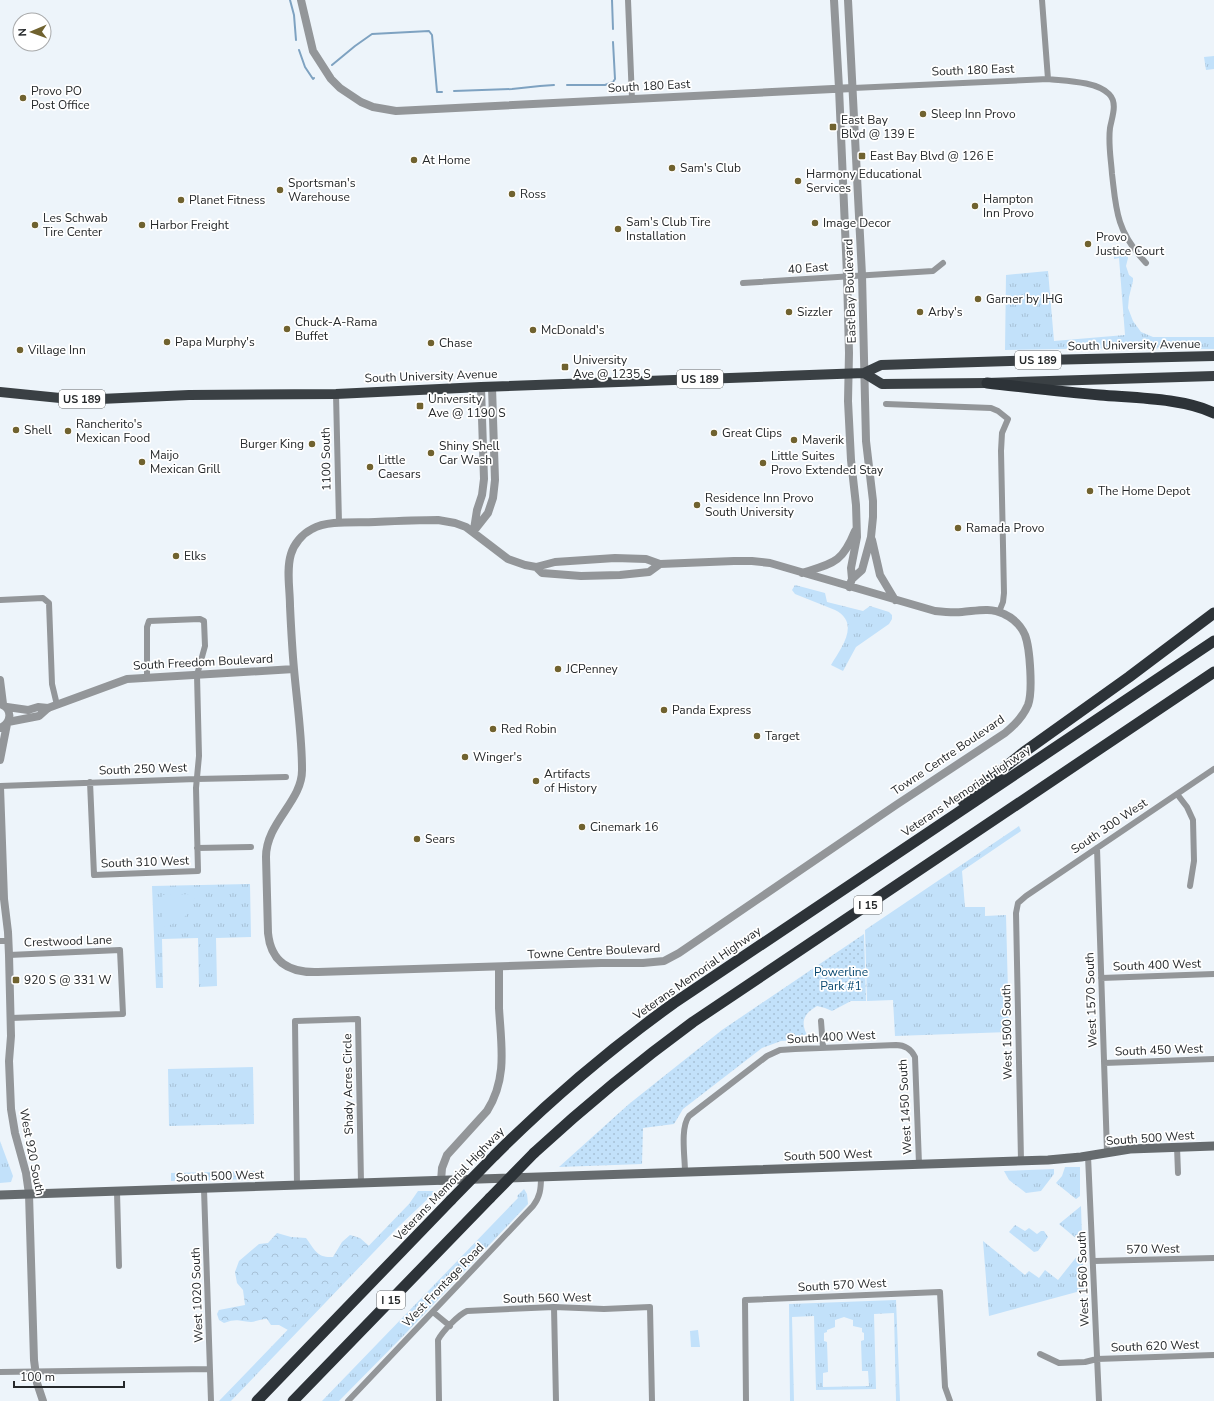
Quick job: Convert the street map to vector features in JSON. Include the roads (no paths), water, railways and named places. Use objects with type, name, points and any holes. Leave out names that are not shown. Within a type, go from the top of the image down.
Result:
[{"type":"highway","name":"South University Avenue","points":[[0,392],[70,399],[189,395],[336,394],[481,387],[864,373],[882,365],[1052,359],[1214,356]]},
{"type":"highway","name":"US 189","points":[[864,373],[882,384],[987,383],[1214,376]]},
{"type":"highway","points":[[987,383],[1052,391],[1154,399],[1202,407],[1214,413]]},
{"type":"highway","points":[[906,848],[1024,752],[1130,677],[1214,613]]},
{"type":"highway","name":"Veterans Memorial Highway","points":[[257,1401],[495,1155],[566,1088],[632,1034],[691,991],[1214,640]]},
{"type":"highway","name":"I 15","points":[[293,1401],[534,1153],[618,1079],[693,1022],[1214,672]]},
{"type":"main road","name":"South 500 West","points":[[0,1195],[1060,1159],[1134,1149],[1214,1146]]},
{"type":"street","name":"South 180 East","points":[[302,0],[313,51],[331,78],[351,96],[373,107],[396,111],[839,88],[1048,79],[1090,84],[1104,89],[1113,99],[1114,110],[1109,143],[1115,203],[1120,222],[1133,249],[1146,263]]},
{"type":"street","points":[[628,0],[632,99]]},
{"type":"street","name":"East Bay Boulevard","points":[[834,0],[847,275],[850,455],[857,526],[857,538],[851,568],[851,583]]},
{"type":"street","name":"East Bay Boulevard","points":[[848,0],[862,275],[866,441],[873,501],[871,537]]},
{"type":"street","points":[[1042,0],[1048,79]]},
{"type":"street","name":"40 East","points":[[744,283],[828,278],[847,275],[934,271],[943,263]]},
{"type":"street","points":[[473,532],[477,510],[482,495],[484,479],[481,387]]},
{"type":"street","points":[[473,532],[488,513],[493,498],[495,480],[492,387]]},
{"type":"street","name":"1100 South","points":[[336,394],[339,523]]},
{"type":"street","points":[[886,404],[991,408],[998,411],[1008,419],[1002,432],[1001,445],[1004,592],[1003,602],[999,612]]},
{"type":"street","name":"Towne Centre Boulevard","points":[[438,520],[454,523],[466,527],[508,559],[536,567],[542,573],[589,576],[649,572],[660,564],[752,561],[778,564],[801,573],[851,583],[895,600],[935,611],[948,613],[995,610],[1011,618],[1017,623],[1025,636],[1028,647],[1030,684],[1028,704],[1022,716],[1014,726],[679,953],[664,961],[643,963],[397,969],[310,973],[299,972],[281,962],[275,955],[270,944],[268,933],[266,851],[270,836],[294,797],[302,779],[300,722],[294,669],[289,572],[291,554],[298,541],[311,529],[325,524],[339,523],[438,520]]},
{"type":"street","points":[[801,573],[824,566],[835,561],[844,554],[857,526]]},
{"type":"street","points":[[851,583],[862,570],[871,537]]},
{"type":"street","points":[[871,537],[880,576],[895,600]]},
{"type":"street","points":[[536,567],[554,562],[615,558],[646,558],[660,564]]},
{"type":"street","points":[[0,600],[43,598],[49,603],[52,684],[57,704]]},
{"type":"street","points":[[147,677],[147,623],[149,621],[200,619],[204,621],[205,646],[197,675],[200,756],[196,778],[197,848],[251,847]]},
{"type":"street","name":"South Freedom Boulevard","points":[[5,725],[39,716],[48,708],[57,704],[127,678],[294,669]]},
{"type":"street","points":[[0,680],[3,705],[9,712],[10,717],[5,725],[0,760]]},
{"type":"street","name":"South Freedom Boulevard","points":[[3,705],[28,710],[38,707],[48,708]]},
{"type":"street","name":"South 300 West","points":[[1018,903],[1026,896],[1214,769]]},
{"type":"street","name":"South 250 West","points":[[0,786],[196,778],[286,777]]},
{"type":"street","name":"South 310 West","points":[[90,782],[94,875],[198,871],[197,848]]},
{"type":"street","name":"West 920 South","points":[[0,786],[4,899],[9,941],[11,1018],[9,1061],[12,1116],[24,1165],[29,1194],[35,1372],[43,1401]]},
{"type":"street","points":[[1177,794],[1187,807],[1193,820],[1194,861],[1190,886]]},
{"type":"street","name":"West 1570 South","points":[[1097,848],[1107,1152]]},
{"type":"street","name":"West 1500 South","points":[[1018,903],[1016,913],[1022,1160]]},
{"type":"street","points":[[0,941],[9,941]]},
{"type":"street","name":"Crestwood Lane","points":[[9,955],[120,950],[123,1014],[11,1018]]},
{"type":"street","points":[[441,1181],[442,1168],[447,1155],[487,1111],[492,1103],[500,1080],[502,1051],[499,967]]},
{"type":"street","name":"South 400 West","points":[[1101,978],[1214,974]]},
{"type":"street","name":"Shady Acres Circle","points":[[298,1186],[295,1021],[358,1019],[361,1183]]},
{"type":"street","points":[[821,1021],[822,1048]]},
{"type":"street","name":"South 400 West","points":[[685,1172],[685,1120],[692,1112],[767,1056],[787,1049],[901,1045],[910,1049]]},
{"type":"street","name":"West 1450 South","points":[[910,1049],[916,1062],[919,1164]]},
{"type":"street","name":"South 450 West","points":[[1104,1063],[1214,1059]]},
{"type":"street","points":[[1177,1147],[1178,1173]]},
{"type":"street","name":"West 1560 South","points":[[1088,1156],[1094,1261],[1099,1401]]},
{"type":"street","name":"West Frontage Road","points":[[348,1401],[533,1206],[539,1197],[541,1177]]},
{"type":"street","name":"West 1020 South","points":[[204,1189],[211,1401]]},
{"type":"street","points":[[117,1192],[119,1266]]},
{"type":"street","name":"570 West","points":[[1094,1261],[1214,1258]]},
{"type":"street","name":"South 570 West","points":[[746,1401],[745,1300],[940,1292],[946,1387],[950,1401]]},
{"type":"street","points":[[554,1307],[556,1401]]},
{"type":"street","name":"South 560 West","points":[[439,1401],[438,1340],[460,1315],[467,1311],[554,1307],[604,1309],[650,1307],[652,1401]]},
{"type":"street","points":[[433,1312],[450,1326]]},
{"type":"street","name":"South 620 West","points":[[1040,1354],[1059,1363],[1085,1362],[1098,1359],[1214,1355]]},
{"type":"street","points":[[0,1372],[210,1369]]},
{"type":"waterway","points":[[290,0],[294,15],[296,40]]},
{"type":"waterway","points":[[612,0],[613,29]]},
{"type":"waterway","points":[[332,65],[372,34],[429,31],[432,35],[437,92],[442,92]]},
{"type":"waterway","points":[[567,85],[605,85],[613,82],[615,79],[613,42]]},
{"type":"waterway","points":[[299,50],[305,67],[313,79],[314,78]]},
{"type":"waterway","points":[[454,91],[512,89],[554,85]]},
{"type":"place","name":"Provo PO Post Office","points":[[23,98]]},
{"type":"place","name":"Sleep Inn Provo","points":[[923,114]]},
{"type":"place","name":"East Bay Blvd @ 139 E","points":[[833,127]]},
{"type":"place","name":"East Bay Blvd @ 126 E","points":[[862,156]]},
{"type":"place","name":"At Home","points":[[414,160]]},
{"type":"place","name":"Sam's Club","points":[[672,168]]},
{"type":"place","name":"Harmony Educational Services","points":[[798,181]]},
{"type":"place","name":"Sportsman's Warehouse","points":[[280,190]]},
{"type":"place","name":"Ross","points":[[512,194]]},
{"type":"place","name":"Planet Fitness","points":[[181,200]]},
{"type":"place","name":"Hampton Inn Provo","points":[[975,206]]},
{"type":"place","name":"Image Decor","points":[[815,223]]},
{"type":"place","name":"Les Schwab Tire Center","points":[[35,225]]},
{"type":"place","name":"Harbor Freight","points":[[142,225]]},
{"type":"place","name":"Sam's Club Tire Installation","points":[[618,229]]},
{"type":"place","name":"Provo Justice Court","points":[[1088,244]]},
{"type":"place","name":"Garner by IHG","points":[[978,299]]},
{"type":"place","name":"Sizzler","points":[[789,312]]},
{"type":"place","name":"Arby's","points":[[920,312]]},
{"type":"place","name":"Chuck-A-Rama Buffet","points":[[287,329]]},
{"type":"place","name":"McDonald's","points":[[533,330]]},
{"type":"place","name":"Papa Murphy's","points":[[167,342]]},
{"type":"place","name":"Chase","points":[[431,343]]},
{"type":"place","name":"Village Inn","points":[[20,350]]},
{"type":"place","name":"University Ave @ 1235 S","points":[[565,367]]},
{"type":"place","name":"University Ave @ 1190 S","points":[[420,406]]},
{"type":"place","name":"Shell","points":[[16,430]]},
{"type":"place","name":"Rancherito's Mexican Food","points":[[68,431]]},
{"type":"place","name":"Great Clips","points":[[714,433]]},
{"type":"place","name":"Maverik","points":[[794,440]]},
{"type":"place","name":"Burger King","points":[[312,444]]},
{"type":"place","name":"Shiny Shell Car Wash","points":[[431,453]]},
{"type":"place","name":"Maijo Mexican Grill","points":[[142,462]]},
{"type":"place","name":"Little Suites Provo Extended Stay","points":[[763,463]]},
{"type":"place","name":"Little Caesars","points":[[370,467]]},
{"type":"place","name":"The Home Depot","points":[[1090,491]]},
{"type":"place","name":"Residence Inn Provo South University","points":[[697,505]]},
{"type":"place","name":"Ramada Provo","points":[[958,528]]},
{"type":"place","name":"Elks","points":[[176,556]]},
{"type":"place","name":"JCPenney","points":[[558,669]]},
{"type":"place","name":"Panda Express","points":[[664,710]]},
{"type":"place","name":"Red Robin","points":[[493,729]]},
{"type":"place","name":"Target","points":[[757,736]]},
{"type":"place","name":"Winger's","points":[[465,757]]},
{"type":"place","name":"Artifacts of History","points":[[536,781]]},
{"type":"place","name":"Cinemark 16","points":[[582,827]]},
{"type":"place","name":"Sears","points":[[417,839]]},
{"type":"place","name":"920 S @ 331 W","points":[[16,980]]},
{"type":"park label","name":"Powerline Park #1","points":[[841,979]]}]
